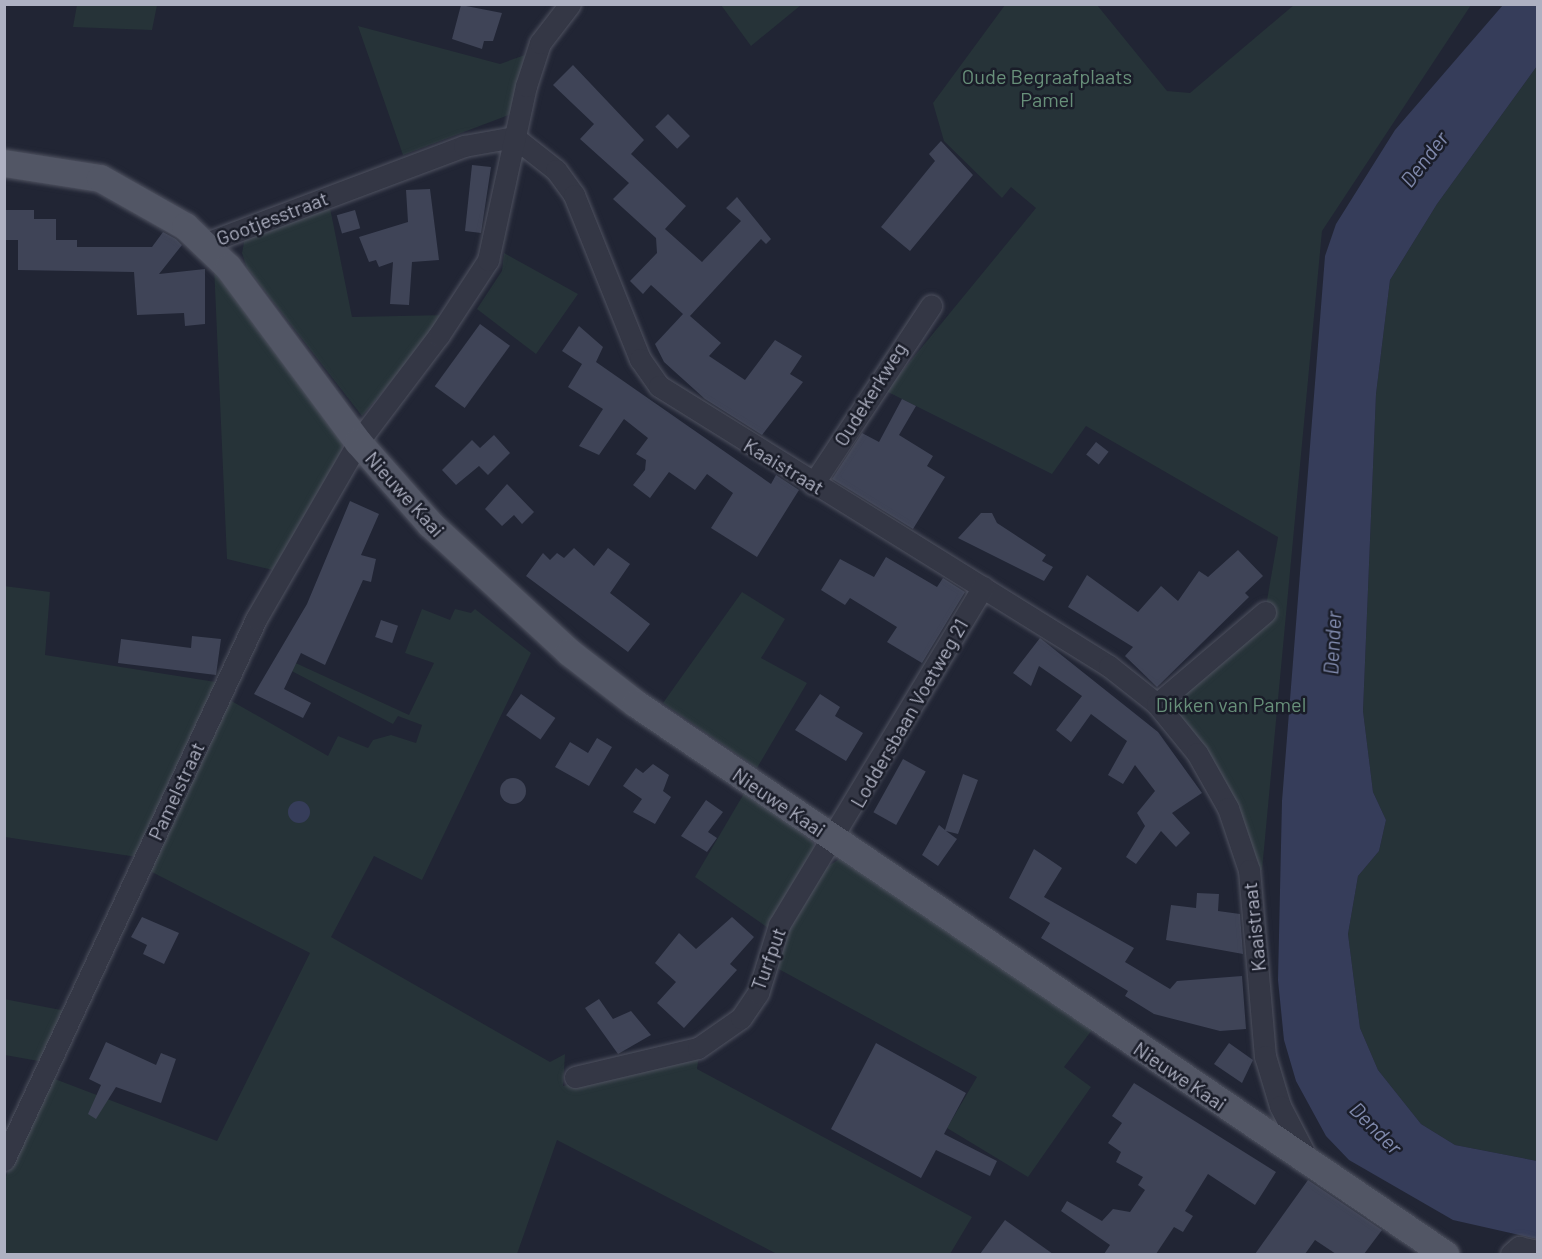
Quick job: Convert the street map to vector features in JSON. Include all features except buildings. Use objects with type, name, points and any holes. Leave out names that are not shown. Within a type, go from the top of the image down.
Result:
[{"type":"main road","name":"Gootjesstraat","points":[[4,163],[100,178],[148,201],[206,243]]},
{"type":"main road","name":"Nieuwe Kaai","points":[[206,243],[430,524],[568,652],[833,839],[1311,1166],[1445,1254]]},
{"type":"street","name":"Pamelstraat","points":[[4,1160],[256,619],[362,437],[444,328],[488,260],[514,137],[540,43],[570,4]]},
{"type":"street","name":"Gootjesstraat","points":[[206,243],[464,146],[514,137]]},
{"type":"street","name":"Kaaistraat","points":[[514,137],[556,170],[574,195],[640,359],[659,386],[1108,666],[1157,704],[1216,783],[1240,840],[1248,870],[1265,1056],[1287,1102],[1311,1166]]},
{"type":"street","name":"Oudekerkweg","points":[[813,484],[931,306]]},
{"type":"street","name":"Loddersbaan Voetweg 21","points":[[833,839],[983,587]]},
{"type":"street","points":[[1157,704],[1265,612]]},
{"type":"street","name":"Turfput","points":[[575,1077],[698,1048],[741,1018],[758,993],[779,925],[833,839]]},
{"type":"street","points":[[1247,1121],[1287,1102]]},
{"type":"street","points":[[1511,1254],[1519,1247],[1538,1251]]},
{"type":"green space","points":[[77,4],[157,5],[152,30],[73,27]]},
{"type":"green space","points":[[721,5],[801,5],[751,46]]},
{"type":"green space","points":[[1005,5],[1097,5],[1167,91],[1190,93],[1294,5],[1471,5],[1322,231],[1262,870],[1256,870],[1222,775],[1191,729],[1157,704],[1265,612],[1278,537],[1086,426],[1052,474],[886,391],[1036,208],[1011,187],[1002,198],[944,141],[933,103]]},
{"type":"green space","points":[[358,26],[500,64],[525,55],[511,114],[403,155]]},
{"type":"green space","points":[[1537,66],[1537,1161],[1455,1145],[1421,1124],[1378,1070],[1360,1028],[1348,934],[1358,876],[1379,851],[1386,820],[1373,792],[1363,711],[1376,394],[1390,280],[1437,204]]},
{"type":"green space","points":[[330,208],[352,317],[448,315],[362,416],[247,268],[242,253],[245,237]]},
{"type":"green space","points":[[504,253],[578,294],[536,354],[477,309],[502,271]]},
{"type":"green space","points":[[214,265],[342,440],[342,450],[273,570],[227,559]]},
{"type":"green space","points":[[4,586],[50,592],[45,655],[222,683],[137,857],[5,837]]},
{"type":"green space","points":[[742,592],[785,619],[761,658],[807,683],[757,768],[663,703]]},
{"type":"green space","points":[[422,609],[450,620],[455,609],[471,613],[475,609],[531,653],[422,880],[374,856],[331,937],[550,1062],[565,1054],[563,1086],[699,1054],[697,1069],[972,1217],[950,1254],[777,1254],[557,1140],[517,1254],[5,1254],[5,1179],[47,1076],[217,1141],[310,953],[148,870],[228,699],[328,756],[338,736],[368,748],[373,740],[391,735],[416,743],[422,725],[398,716],[393,724],[284,667],[289,660],[409,715],[434,663],[405,653]]},
{"type":"green space","points":[[746,790],[813,842],[815,850],[771,930],[695,877]]},
{"type":"green space","points":[[842,857],[1092,1030],[1064,1067],[1091,1087],[1028,1177],[947,1128],[977,1077],[775,967],[794,914],[817,874]]},
{"type":"green space","points":[[4,999],[66,1011],[44,1062],[5,1055]]},
{"type":"water","name":"Dender","points":[[1503,5],[1537,5],[1537,66],[1437,204],[1390,280],[1376,394],[1363,711],[1373,792],[1386,820],[1379,851],[1358,876],[1348,934],[1360,1028],[1378,1070],[1421,1124],[1455,1145],[1537,1161],[1537,1239],[1453,1220],[1349,1160],[1326,1136],[1296,1081],[1284,1040],[1278,980],[1282,801],[1325,256],[1336,224],[1395,130]]},
{"type":"water","points":[[299,801],[309,808],[310,812],[303,822],[299,823],[289,816],[288,812],[295,802]]},
{"type":"park label","name":"Oude Begraafplaats Pamel","points":[[1047,88]]},
{"type":"park label","name":"Dikken van Pamel","points":[[1231,704]]}]
